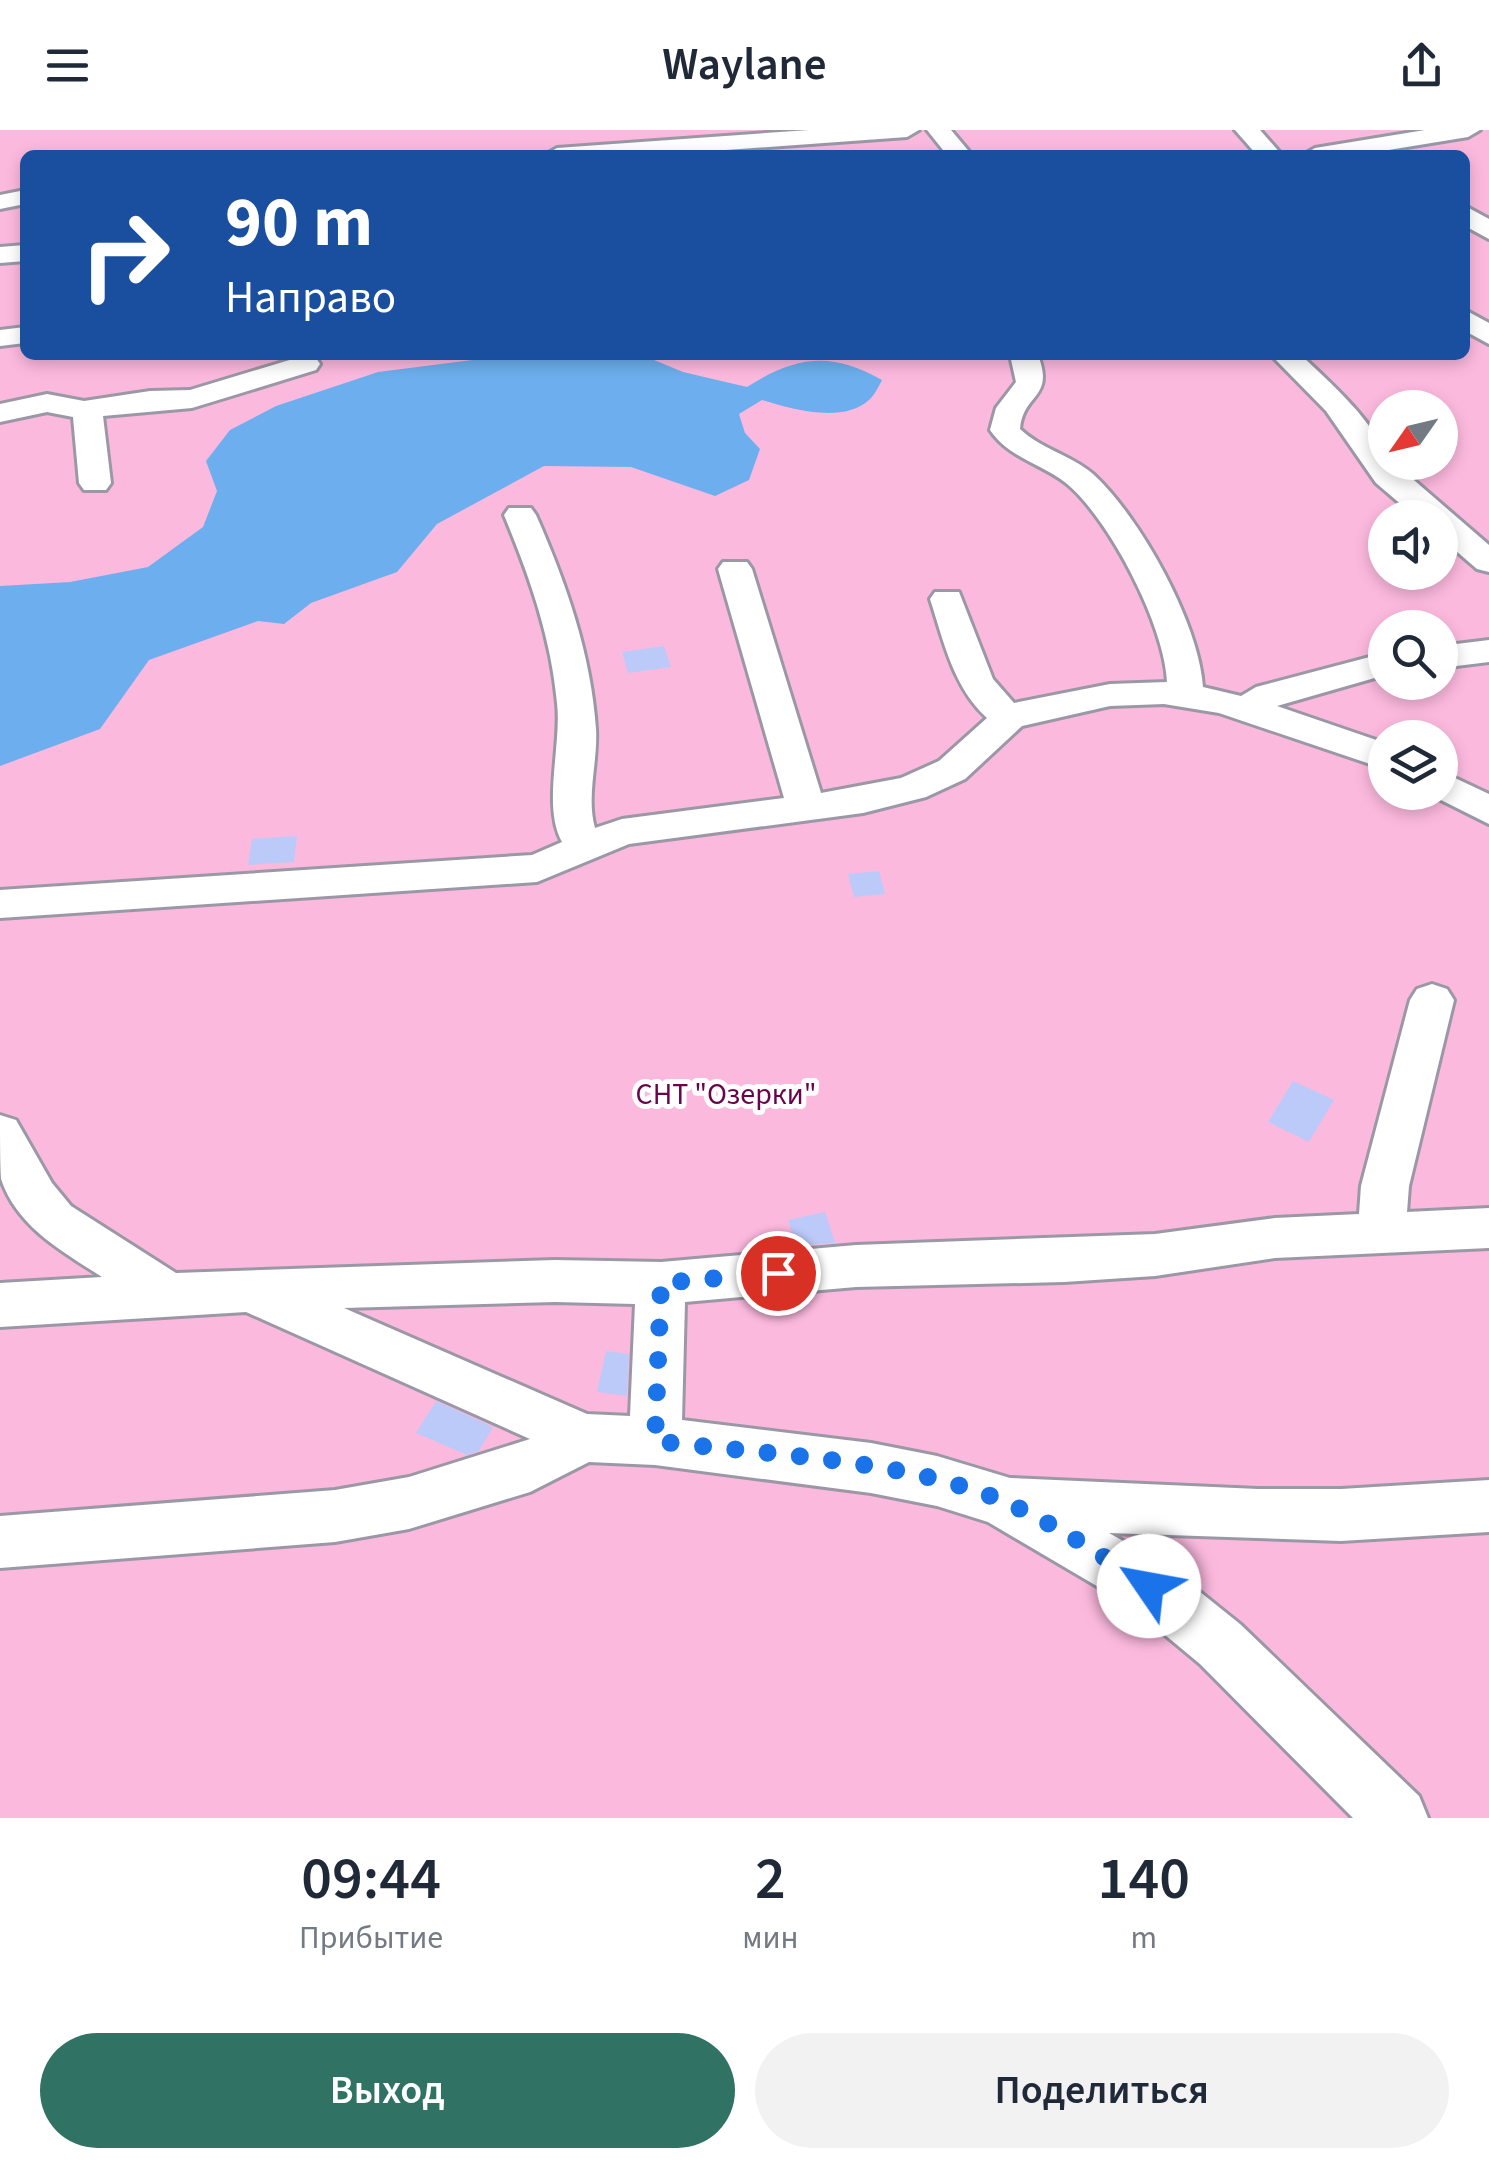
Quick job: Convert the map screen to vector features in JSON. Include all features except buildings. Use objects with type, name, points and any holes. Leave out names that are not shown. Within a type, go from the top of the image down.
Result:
[{"type":"street","points":[[628,150],[906,130]]},
{"type":"street","points":[[939,130],[956,150]]},
{"type":"street","points":[[1247,130],[1265,150]]},
{"type":"street","points":[[1381,150],[1466,136]]},
{"type":"street","points":[[1026,360],[1034,378],[1032,385],[1008,410],[1005,430],[1021,447],[1079,478],[1130,547],[1149,580],[1184,662],[1188,677],[1186,696]]},
{"type":"street","points":[[1291,360],[1336,405],[1401,490],[1415,500]]},
{"type":"street","points":[[0,413],[47,404],[84,410],[192,399],[306,364]]},
{"type":"street","points":[[84,410],[90,421],[88,460],[96,483]]},
{"type":"street","points":[[520,515],[556,611],[574,699],[579,756],[572,824],[584,846]]},
{"type":"street","points":[[1458,535],[1489,562]]},
{"type":"street","points":[[735,569],[806,807]]},
{"type":"street","points":[[947,599],[965,661],[986,700],[1009,718]]},
{"type":"street","points":[[1458,654],[1489,651]]},
{"type":"street","points":[[1244,709],[1269,695],[1368,669]]},
{"type":"street","points":[[0,904],[537,868],[622,832],[891,794],[936,779],[973,752],[1009,718],[1036,709],[1130,694],[1186,696],[1244,709],[1368,751]]},
{"type":"street","points":[[1458,794],[1489,812]]},
{"type":"street","points":[[1386,1230],[1384,1186],[1432,1000]]},
{"type":"street","points":[[0,1133],[35,1197],[54,1220],[169,1295]]},
{"type":"street","points":[[0,1305],[250,1290],[555,1281],[661,1283],[856,1266],[1156,1255],[1274,1238],[1489,1228]]},
{"type":"street","points":[[655,1441],[661,1283]]},
{"type":"street","points":[[250,1290],[584,1438],[655,1441],[871,1468],[936,1481],[1002,1501],[1149,1586],[1220,1644],[1397,1818]]},
{"type":"street","points":[[0,1542],[335,1516],[409,1503],[530,1467],[584,1438]]},
{"type":"street","points":[[1002,1501],[1258,1514],[1489,1506]]},
{"type":"green space","name":"СНТ \"Озерки\"","points":[[0,130],[1489,130],[1489,1818],[0,1818]]},
{"type":"water","points":[[472,360],[654,360],[683,372],[747,387],[782,369],[830,361],[882,380],[869,400],[845,411],[817,412],[762,400],[739,414],[745,433],[760,449],[749,480],[715,496],[631,467],[544,466],[437,524],[397,572],[311,603],[284,624],[258,621],[149,660],[100,729],[0,766],[0,586],[70,582],[148,567],[203,527],[217,491],[206,461],[230,430],[276,406],[378,372]]},
{"type":"route","points":[[778,1273],[661,1283],[655,1441],[871,1468],[936,1481],[1002,1501],[1149,1586]]}]
